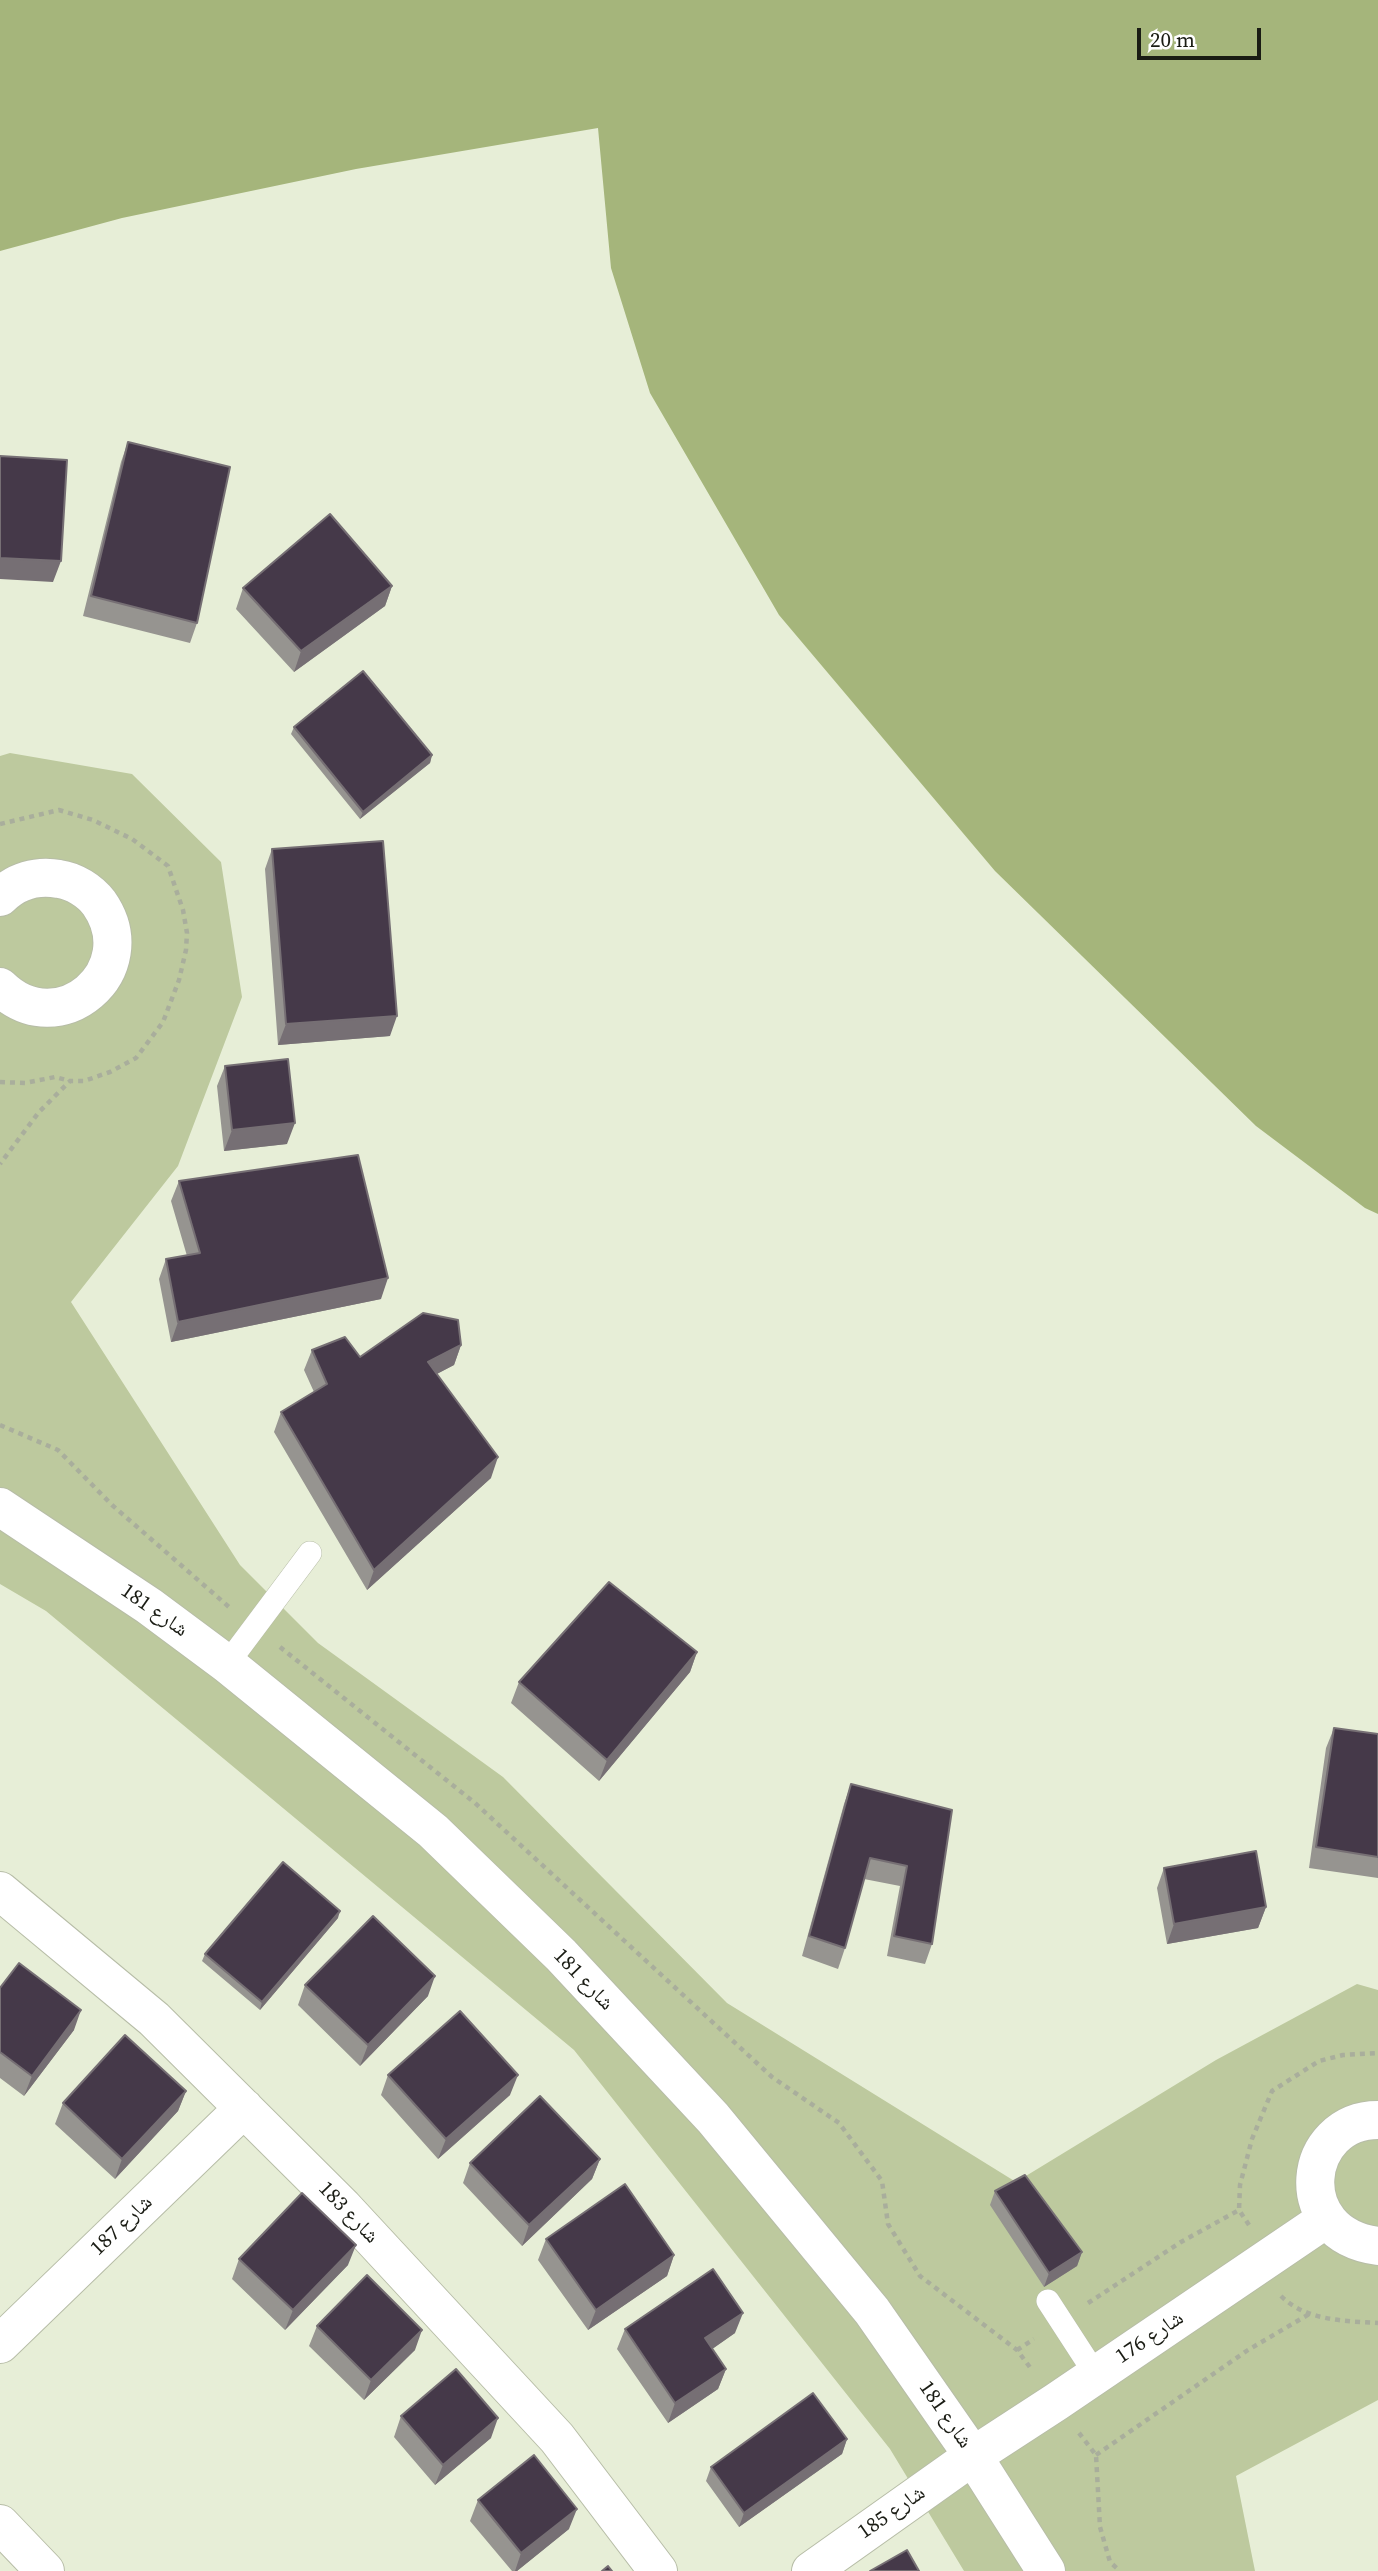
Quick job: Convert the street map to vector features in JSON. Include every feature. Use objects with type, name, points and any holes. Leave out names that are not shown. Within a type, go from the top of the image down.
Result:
[{"type":"street","points":[[0,897],[27,880],[65,880],[82,887],[95,898],[106,914],[112,930],[110,960],[98,984],[84,998],[66,1006],[47,1009],[3,1000]]},
{"type":"street","name":"شارع 181","points":[[0,1507],[149,1606],[228,1664],[433,1831],[561,1955],[713,2118],[872,2311],[973,2456],[1046,2571]]},
{"type":"street","name":"شارع 183","points":[[0,1891],[154,2018],[343,2207],[557,2438],[658,2571]]},
{"type":"street","name":"شارع 187","points":[[0,2344],[244,2108]]},
{"type":"street","points":[[1378,2120],[1347,2128],[1334,2138],[1324,2150],[1314,2185],[1317,2203],[1326,2219],[1341,2235],[1360,2244],[1378,2246]]},
{"type":"street","name":"شارع 176","points":[[973,2456],[1326,2219]]},
{"type":"street","name":"شارع 185","points":[[811,2571],[973,2456]]},
{"type":"street","points":[[0,2524],[45,2571]]},
{"type":"lane","points":[[228,1664],[310,1553]]},
{"type":"lane","points":[[1048,2301],[1096,2375]]},
{"type":"path","points":[[0,1082],[25,1083],[55,1077],[69,1081]]},
{"type":"path","points":[[1017,2350],[1181,2242],[1239,2210]]},
{"type":"path","points":[[1096,2455],[1248,2350],[1311,2313]]},
{"type":"shaded area","points":[[0,0],[1378,0],[1378,1214],[1365,1208],[1256,1126],[995,871],[779,615],[650,393],[611,268],[598,128],[356,169],[122,218],[0,251]]},
{"type":"shaded area","points":[[10,753],[132,774],[221,862],[242,997],[178,1166],[71,1302],[240,1565],[318,1643],[503,1777],[727,2003],[1016,2182],[1216,2060],[1357,1984],[1378,1990],[1378,2400],[1236,2476],[1255,2571],[964,2571],[890,2449],[574,2050],[46,1611],[0,1584],[0,756]]},
{"type":"building","points":[[128,442],[230,467],[197,623],[91,596]]},
{"type":"building","points":[[0,456],[67,460],[61,561],[0,558]]},
{"type":"building","points":[[330,514],[392,586],[301,651],[243,588]]},
{"type":"building","points":[[363,671],[432,755],[363,812],[294,727]]},
{"type":"building","points":[[383,841],[397,1016],[286,1024],[272,849]]},
{"type":"building","points":[[288,1059],[295,1123],[232,1130],[225,1066]]},
{"type":"building","points":[[358,1155],[388,1278],[178,1322],[166,1259],[200,1253],[179,1181]]},
{"type":"building","points":[[423,1313],[458,1320],[461,1345],[428,1362],[498,1457],[374,1570],[281,1412],[327,1384],[312,1350],[345,1337],[360,1357]]},
{"type":"building","points":[[609,1582],[697,1652],[607,1760],[519,1682]]},
{"type":"building","points":[[1334,1728],[1378,1734],[1378,1857],[1316,1847]]},
{"type":"building","points":[[851,1784],[952,1810],[932,1944],[894,1936],[907,1866],[870,1858],[845,1948],[809,1936]]},
{"type":"building","points":[[1256,1851],[1266,1907],[1174,1924],[1164,1868]]},
{"type":"building","points":[[283,1862],[340,1911],[262,2002],[205,1954]]},
{"type":"building","points":[[373,1916],[435,1976],[368,2045],[305,1985]]},
{"type":"building","points":[[19,1963],[81,2010],[32,2076],[0,2052],[0,1988]]},
{"type":"building","points":[[460,2011],[518,2075],[446,2139],[388,2075]]},
{"type":"building","points":[[125,2035],[186,2091],[122,2159],[63,2103]]},
{"type":"building","points":[[540,2096],[600,2159],[529,2225],[470,2163]]},
{"type":"building","points":[[1025,2175],[1082,2252],[1049,2273],[995,2191]]},
{"type":"building","points":[[625,2184],[674,2255],[596,2310],[546,2239]]},
{"type":"building","points":[[302,2193],[356,2245],[293,2310],[239,2259]]},
{"type":"building","points":[[713,2269],[743,2313],[705,2338],[726,2369],[675,2403],[625,2329]]},
{"type":"building","points":[[367,2275],[422,2330],[371,2380],[317,2326]]},
{"type":"building","points":[[456,2369],[498,2418],[443,2465],[401,2416]]},
{"type":"building","points":[[813,2393],[847,2439],[744,2513],[711,2467]]},
{"type":"building","points":[[534,2455],[577,2509],[521,2553],[478,2500]]},
{"type":"building","points":[[907,2550],[919,2571],[870,2571]]}]
